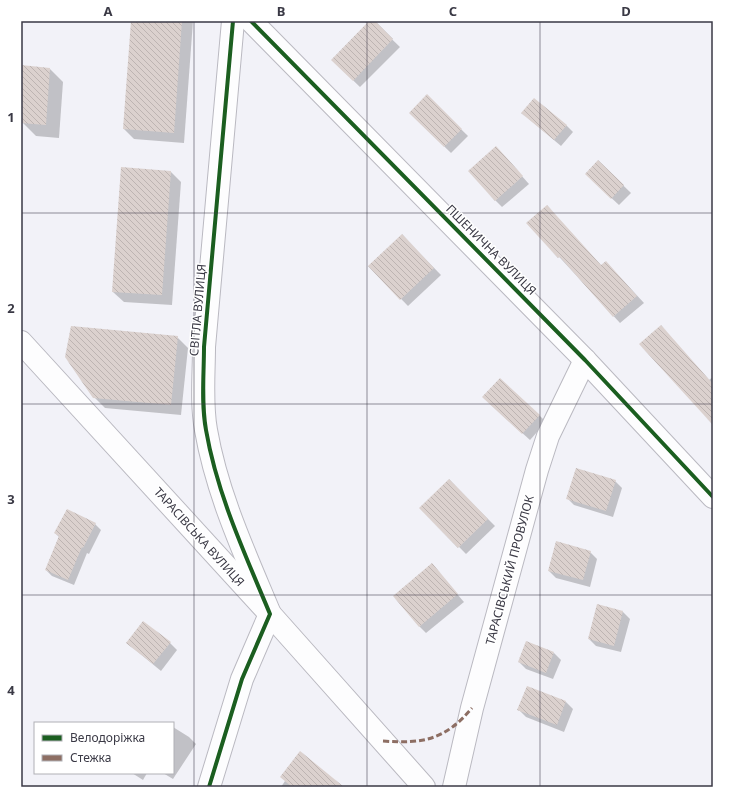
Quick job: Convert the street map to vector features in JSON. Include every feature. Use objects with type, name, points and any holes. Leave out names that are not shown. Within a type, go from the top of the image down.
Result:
[{"type":"street","name":"СВІТЛА ВУЛИЦЯ","points":[[233,21],[204,347],[203,396],[206,429],[228,515],[270,614]]},
{"type":"street","name":"ПШЕНИЧНА ВУЛИЦЯ","points":[[251,21],[585,360],[713,497]]},
{"type":"street","name":"ТАРАСІВСЬКА ВУЛИЦЯ","points":[[21,342],[270,614],[424,787]]},
{"type":"street","name":"ТАРАСІВСЬКИЙ ПРОВУЛОК","points":[[454,787],[472,708],[537,470],[548,436],[585,360]]},
{"type":"street","points":[[209,787],[242,679],[270,614]]},
{"type":"building","points":[[131,21],[182,21],[174,133],[123,129]]},
{"type":"building","points":[[369,21],[375,21],[393,39],[353,81],[331,60]]},
{"type":"building","points":[[21,65],[50,68],[46,125],[21,123]]},
{"type":"building","points":[[427,94],[462,129],[444,147],[409,113]]},
{"type":"building","points":[[534,98],[567,125],[554,140],[521,113]]},
{"type":"building","points":[[496,146],[523,176],[495,201],[468,171]]},
{"type":"building","points":[[598,160],[624,185],[611,199],[585,174]]},
{"type":"building","points":[[121,167],[171,171],[162,295],[112,292]]},
{"type":"building","points":[[547,205],[601,265],[606,261],[637,296],[613,317],[560,257],[558,258],[526,223]]},
{"type":"building","points":[[402,234],[434,268],[400,300],[368,266]]},
{"type":"building","points":[[661,325],[713,384],[713,425],[639,344]]},
{"type":"building","points":[[71,326],[178,336],[171,405],[93,398],[65,357]]},
{"type":"building","points":[[500,378],[540,415],[522,434],[482,397]]},
{"type":"building","points":[[576,468],[616,480],[606,511],[566,499]]},
{"type":"building","points":[[449,479],[488,519],[458,548],[419,508]]},
{"type":"building","points":[[67,509],[96,523],[83,548],[82,547],[68,580],[45,570],[59,536],[54,533]]},
{"type":"building","points":[[556,541],[591,551],[583,580],[548,571]]},
{"type":"building","points":[[432,563],[458,594],[419,627],[393,596]]},
{"type":"building","points":[[597,604],[623,611],[614,646],[588,639]]},
{"type":"building","points":[[143,621],[171,642],[153,664],[126,643]]},
{"type":"building","points":[[526,641],[554,652],[546,673],[518,662]]},
{"type":"building","points":[[527,686],[566,701],[557,725],[517,710]]},
{"type":"building","points":[[300,751],[344,787],[292,787],[280,777]]},
{"type":"marked path","points":[[383,741],[410,742],[432,738],[452,727],[472,708]]},
{"type":"cycle path","points":[[209,787],[242,679],[270,614],[224,501],[211,454],[204,420],[204,347],[233,21]]},
{"type":"cycle path","points":[[251,21],[585,360],[713,497]]}]
